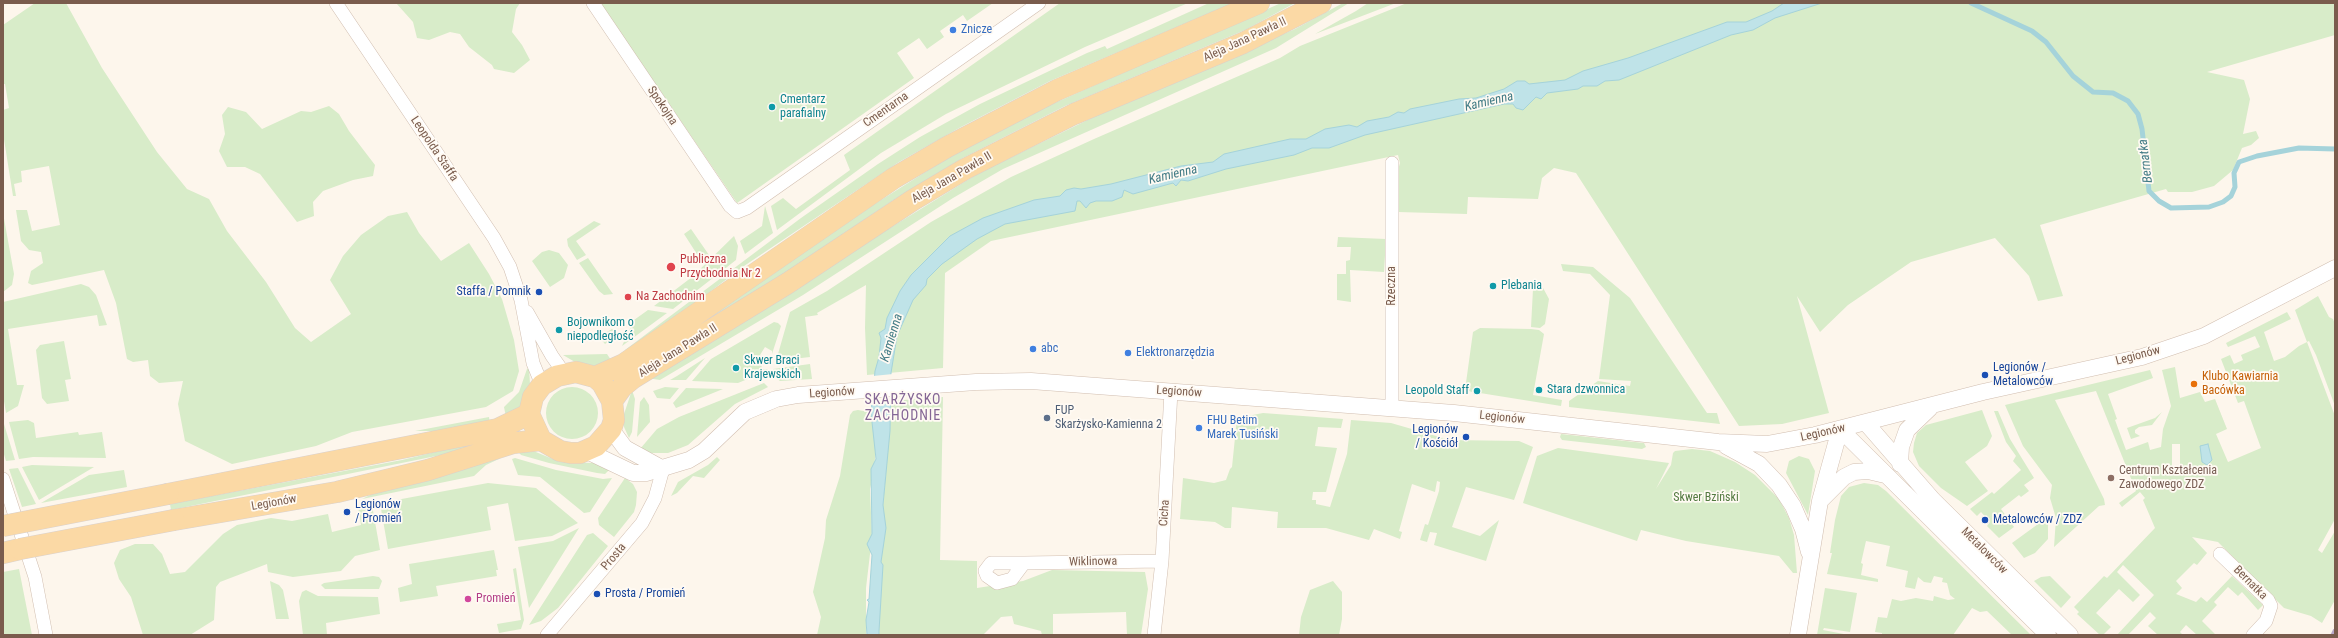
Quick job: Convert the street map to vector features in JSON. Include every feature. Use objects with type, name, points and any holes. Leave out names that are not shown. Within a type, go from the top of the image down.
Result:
[{"type":"main road","name":"Aleja Jana Pawła II","points":[[595,377],[624,364],[894,178],[947,147],[1057,90],[1259,3]]},
{"type":"main road","name":"Aleja Jana Pawła II","points":[[612,401],[622,387],[633,378],[788,284],[907,204],[965,169],[1074,114],[1243,43],[1321,3]]},
{"type":"main road","points":[[576,372],[595,377],[602,383],[612,401],[614,420],[611,429],[603,440],[588,451],[571,453],[560,451],[541,440],[529,414],[533,397],[542,385],[548,380],[564,373],[576,372]]},
{"type":"main road","points":[[12,530],[168,494],[498,429],[529,414]]},
{"type":"main road","name":"Legionów","points":[[3,553],[174,520],[337,492],[428,470],[513,443],[541,440]]},
{"type":"street","name":"Leopolda Staffa","points":[[336,3],[494,238],[510,267],[521,300],[533,363],[542,385]]},
{"type":"street","name":"Spokojna","points":[[592,3],[732,209]]},
{"type":"street","name":"Cmentarna","points":[[732,209],[737,212],[747,208],[1039,3]]},
{"type":"street","name":"Rzeczna","points":[[1392,163],[1392,408]]},
{"type":"street","name":"Legionów","points":[[588,451],[633,473],[646,473],[663,469],[697,456],[745,412],[763,403],[798,395],[976,382],[1061,382],[1520,419],[1718,442],[1767,444],[1866,423],[2142,357],[2204,336],[2335,268]]},
{"type":"street","name":"Leopolda Staffa","points":[[521,300],[552,356],[564,373]]},
{"type":"street","name":"Cicha","points":[[1154,635],[1162,561],[1171,391]]},
{"type":"street","points":[[1900,464],[1901,447],[1907,430],[1932,406]]},
{"type":"street","name":"Metalowców","points":[[1866,423],[1900,464],[1933,500],[2070,635]]},
{"type":"street","points":[[611,429],[625,448],[663,469]]},
{"type":"street","points":[[1798,635],[1820,501],[1840,429]]},
{"type":"street","name":"Metalowców","points":[[1840,429],[2048,635]]},
{"type":"street","points":[[1718,442],[1759,464],[1779,485],[1793,506],[1803,529],[1810,558]]},
{"type":"street","name":"Prosta","points":[[547,635],[642,523],[655,498],[663,469]]},
{"type":"street","points":[[1820,501],[1844,477],[1854,472],[1868,471],[1885,474]]},
{"type":"street","points":[[3,479],[12,530],[35,576],[46,635]]},
{"type":"street","name":"Bernatka","points":[[2220,554],[2268,600],[2271,606],[2266,621],[2253,635]]},
{"type":"street","name":"Wiklinowa","points":[[1024,563],[1162,561]]},
{"type":"green space","points":[[35,3],[66,3],[102,68],[157,152],[187,189],[209,199],[227,231],[266,282],[295,328],[311,342],[351,314],[330,280],[343,256],[361,235],[388,216],[407,212],[419,233],[441,261],[469,243],[489,274],[502,299],[514,340],[519,371],[513,391],[486,407],[352,432],[316,446],[232,464],[185,441],[178,404],[183,381],[159,383],[150,376],[148,360],[133,362],[127,359],[116,303],[104,270],[32,285],[28,283],[31,271],[43,263],[41,252],[29,250],[21,241],[16,210],[27,210],[32,231],[60,225],[49,166],[21,171],[22,182],[14,184],[16,196],[13,196],[3,133],[3,110],[9,108],[5,84],[3,84],[3,25]]},
{"type":"green space","points":[[396,3],[520,3],[516,9],[512,32],[522,45],[530,60],[514,73],[494,69],[492,65],[469,47],[460,34],[450,32],[429,40],[417,38],[413,22]]},
{"type":"green space","name":"Cmentarz parafialny","points":[[600,3],[993,3],[967,21],[963,15],[940,31],[944,37],[927,49],[919,38],[897,53],[914,78],[737,203]]},
{"type":"green space","points":[[1060,3],[1188,3],[1085,47],[946,114],[881,153],[777,230],[771,206],[783,198],[796,209],[850,170],[844,155]]},
{"type":"green space","points":[[1209,3],[1233,3],[1050,81],[961,127],[899,162],[744,266],[628,354],[625,350],[801,218],[878,164],[920,137],[980,104],[1087,53],[1105,46],[1107,49]]},
{"type":"green space","points":[[1281,3],[1295,3],[1245,30],[1065,106],[961,159],[892,201],[768,285],[637,368],[827,234],[962,149],[1032,113]]},
{"type":"green space","points":[[1343,3],[1349,3],[1276,48],[1003,169],[953,198],[803,295],[660,380],[647,378],[979,173],[1106,111],[1295,29]]},
{"type":"green space","points":[[1368,3],[1396,3],[1315,34],[1356,11]]},
{"type":"green space","points":[[1407,3],[2335,3],[2335,35],[2207,72],[2244,80],[2250,99],[2243,134],[2256,131],[2259,138],[2251,145],[2242,148],[2233,170],[2214,186],[2192,192],[2168,192],[2166,189],[2040,225],[2063,296],[2038,301],[2029,276],[1995,238],[1911,262],[1848,305],[1820,332],[1797,296],[1829,413],[1782,424],[1739,426],[1576,173],[1554,168],[1542,178],[1538,199],[1468,197],[1467,214],[1398,212],[1398,170],[1400,163],[1398,155],[991,241],[945,273],[943,368],[867,375],[865,328],[866,285],[817,313],[818,315],[805,317],[810,357],[776,361],[790,312],[827,291],[931,222],[1011,177],[1280,58],[1300,46]]},
{"type":"green space","points":[[329,106],[339,114],[349,131],[375,165],[373,176],[353,180],[323,191],[313,202],[314,216],[297,222],[260,174],[245,167],[227,167],[219,151],[225,134],[222,115],[228,107],[246,112],[262,129],[301,111],[311,112]]},
{"type":"green space","points":[[765,206],[773,233],[745,254],[740,241],[762,226]]},
{"type":"green space","points":[[3,213],[14,274],[12,285],[3,292]]},
{"type":"green space","points":[[594,221],[601,224],[576,241],[586,255],[577,260],[568,246],[567,239]]},
{"type":"green space","points":[[691,229],[709,255],[702,262],[684,234]]},
{"type":"green space","points":[[734,236],[738,246],[736,260],[673,309],[654,306],[692,277]]},
{"type":"green space","points":[[1338,237],[1386,239],[1384,272],[1350,270],[1351,302],[1337,300],[1337,274],[1346,274],[1346,261],[1350,260],[1351,247],[1337,247]]},
{"type":"green space","points":[[549,250],[559,253],[568,265],[564,278],[550,287],[532,261],[542,252]]},
{"type":"green space","points":[[588,258],[613,294],[604,295],[599,291],[579,263]]},
{"type":"green space","points":[[1561,264],[1593,267],[1630,298],[1707,413],[1717,413],[1720,424],[1569,407],[1569,401],[1598,381],[1630,386],[1631,381],[1599,379],[1610,295],[1590,274],[1563,271]]},
{"type":"green space","points":[[81,284],[89,287],[96,295],[107,325],[99,326],[97,315],[8,329],[17,385],[24,385],[18,406],[6,413],[3,395],[3,302]]},
{"type":"green space","points":[[1542,286],[1549,299],[1545,324],[1540,328],[1531,327],[1533,289]]},
{"type":"green space","points":[[2318,296],[2329,317],[2333,319],[2335,324],[2335,406],[2316,355],[2309,341],[2307,342],[2295,310]]},
{"type":"green space","points":[[648,310],[667,313],[622,346],[634,320]]},
{"type":"green space","points":[[2287,312],[2291,319],[2264,332],[2274,361],[2285,357],[2299,346],[2307,342],[2335,416],[2335,519],[2318,550],[2322,553],[2335,531],[2335,600],[2322,623],[2311,616],[2284,608],[2218,542],[2192,537],[2207,553],[2197,565],[2194,563],[2176,581],[2182,588],[2176,594],[2196,602],[2201,597],[2207,602],[2232,576],[2263,605],[2258,610],[2242,592],[2238,596],[2228,587],[2214,602],[2217,605],[2202,621],[2216,635],[2197,635],[2186,625],[2180,632],[2183,635],[2158,635],[2148,626],[2156,618],[2150,612],[2128,635],[2117,635],[2154,595],[2123,565],[2117,572],[2140,595],[2133,602],[2119,589],[2096,613],[2111,627],[2103,635],[2100,635],[2077,614],[2079,612],[2074,607],[2104,576],[2107,578],[2155,528],[2143,500],[2145,498],[2140,492],[2122,507],[2119,503],[2136,491],[2096,391],[2055,400],[2104,499],[2105,505],[2099,506],[2054,547],[2056,518],[2050,498],[2052,485],[2023,446],[2005,405],[2150,370],[2153,378],[2108,394],[2117,419],[2115,420],[2126,450],[2148,442],[2150,450],[2161,447],[2163,429],[2171,406],[2162,370],[2175,367],[2180,398],[2200,392],[2205,402],[2215,399],[2227,429],[2216,434],[2228,462],[2261,448],[2244,401],[2238,403],[2221,359],[2230,355],[2234,364],[2243,360],[2241,355],[2260,347],[2255,336],[2228,347],[2226,343]],"holes":[[[2172,444],[2180,444],[2180,474],[2172,474]]]},
{"type":"green space","points":[[774,322],[781,326],[772,354],[772,351],[765,347],[760,355],[767,359],[769,357],[771,358],[770,361],[761,363],[762,369],[768,369],[767,371],[738,383],[692,381],[711,359]]},
{"type":"green space","points":[[1480,328],[1531,329],[1539,330],[1544,334],[1533,395],[1562,400],[1561,406],[1480,393],[1481,389],[1473,388],[1472,392],[1465,390],[1473,332]]},
{"type":"green space","points":[[612,329],[620,334],[624,331],[620,341],[616,336],[605,344],[599,337]]},
{"type":"green space","points":[[64,341],[71,379],[65,380],[69,401],[47,404],[42,398],[36,350],[40,345]]},
{"type":"green space","points":[[607,354],[613,363],[595,366],[575,362],[563,355]]},
{"type":"green space","points":[[705,358],[686,380],[670,380],[677,376]]},
{"type":"green space","points":[[810,364],[812,379],[780,381],[776,378],[773,369]]},
{"type":"green space","points":[[529,368],[530,384],[522,406],[506,417],[504,407],[519,392],[527,369]]},
{"type":"green space","points":[[764,383],[768,387],[735,404],[688,445],[668,453],[650,453],[640,449],[657,429],[679,417]]},
{"type":"green space","points":[[567,387],[577,387],[591,394],[598,408],[598,418],[591,432],[577,439],[567,439],[557,435],[550,428],[546,418],[546,408],[550,398],[557,391]]},
{"type":"green space","points":[[665,387],[679,388],[670,399],[657,398],[653,391]]},
{"type":"green space","points":[[686,388],[723,389],[676,408],[673,403]]},
{"type":"green space","points":[[632,390],[635,399],[632,432],[629,438],[624,427],[624,414]]},
{"type":"green space","points":[[644,397],[649,405],[650,422],[637,437],[640,402]]},
{"type":"green space","points":[[943,397],[940,560],[977,561],[977,588],[1023,581],[1052,570],[1145,572],[1148,589],[1141,635],[1127,635],[1126,612],[1053,614],[1053,635],[1042,635],[1041,631],[1014,624],[1012,616],[1001,617],[983,635],[876,635],[879,556],[891,401]]},
{"type":"green space","points":[[858,410],[869,412],[874,427],[876,444],[874,472],[870,489],[872,537],[866,588],[866,635],[817,635],[821,617],[813,592],[825,538],[826,520],[840,476],[850,415],[853,411]]},
{"type":"green space","points":[[1982,410],[1992,436],[1987,446],[1965,462],[1988,491],[1967,506],[1941,488],[1919,466],[1913,452],[1914,443],[1917,433],[1926,425]]},
{"type":"green space","points":[[1994,411],[1998,411],[2010,439],[2034,478],[2024,485],[2029,491],[2021,497],[2019,495],[2001,509],[2014,527],[1999,538],[1987,526],[1990,522],[1981,512],[1977,516],[1970,509],[1992,492],[1994,494],[2021,470],[2013,461],[2016,456],[2006,442]]},
{"type":"green space","points":[[2162,412],[2152,425],[2139,427],[2135,430],[2135,433],[2140,436],[2131,439],[2127,428],[2155,418]]},
{"type":"green space","points":[[1263,413],[1343,419],[1341,428],[1318,427],[1315,446],[1337,448],[1326,492],[1313,492],[1312,500],[1316,500],[1316,504],[1330,507],[1347,454],[1351,420],[1391,423],[1450,440],[1519,441],[1533,447],[1514,500],[1466,487],[1452,527],[1480,536],[1499,520],[1486,561],[1434,545],[1437,533],[1430,532],[1427,542],[1420,540],[1425,524],[1428,525],[1439,491],[1440,482],[1437,481],[1435,492],[1412,484],[1399,531],[1402,532],[1400,539],[1374,529],[1369,540],[1326,528],[1277,528],[1278,512],[1232,507],[1231,528],[1225,528],[1215,522],[1180,519],[1183,478],[1214,483],[1226,480],[1232,467],[1237,418]]},
{"type":"green space","points":[[489,417],[490,425],[461,431],[415,431]]},
{"type":"green space","points":[[28,420],[34,423],[36,438],[78,432],[79,435],[102,432],[106,458],[33,457],[19,459],[9,422]]},
{"type":"green space","points":[[4,424],[15,460],[6,461],[3,451]]},
{"type":"green space","points":[[1561,434],[1644,443],[1646,447],[1642,449],[1562,440],[1560,437]]},
{"type":"green space","points":[[490,439],[465,449],[441,455],[171,510],[170,504],[402,460]]},
{"type":"green space","name":"Skwer Bziński","points":[[1558,448],[1669,463],[1656,489],[1671,465],[1673,453],[1675,451],[1692,449],[1710,451],[1735,462],[1755,475],[1779,499],[1789,518],[1794,535],[1797,573],[1793,573],[1779,556],[1686,541],[1641,530],[1637,541],[1523,503],[1537,456]]},
{"type":"green space","points":[[516,449],[531,450],[560,462],[593,463],[610,469],[605,474],[549,463],[521,455]]},
{"type":"green space","points":[[1799,456],[1809,459],[1815,471],[1808,515],[1786,473],[1789,461]]},
{"type":"green space","points":[[717,457],[720,460],[704,478],[693,476],[677,493],[671,496],[678,482],[708,465]]},
{"type":"green space","points":[[501,458],[486,465],[474,476],[362,499],[378,491]]},
{"type":"green space","points":[[515,458],[556,470],[603,479],[612,478],[590,512],[584,513],[540,477],[518,475],[512,459]]},
{"type":"green space","points":[[32,465],[94,467],[39,500],[22,467]]},
{"type":"green space","points":[[18,468],[36,504],[22,507],[9,469]]},
{"type":"green space","points":[[124,470],[127,487],[41,503],[89,475]]},
{"type":"green space","points":[[625,478],[633,484],[637,492],[636,505],[634,512],[614,537],[599,525],[598,518]]},
{"type":"green space","points":[[488,483],[536,488],[578,523],[552,536],[515,541],[508,503],[487,507],[491,530],[388,549],[380,503]]},
{"type":"green space","points":[[1864,483],[1878,485],[1886,491],[2031,635],[2012,635],[1987,611],[1980,612],[1972,608],[1953,635],[1882,635],[1882,633],[1875,632],[1878,617],[1887,618],[1892,599],[1901,601],[1916,598],[1933,601],[1934,596],[1948,600],[1955,599],[1950,595],[1947,583],[1942,582],[1943,578],[1934,576],[1931,583],[1924,582],[1918,577],[1915,589],[1905,587],[1908,571],[1886,566],[1890,546],[1866,541],[1861,563],[1863,564],[1861,575],[1878,579],[1878,582],[1827,574],[1832,553],[1830,553],[1835,520],[1841,496],[1849,487]]},
{"type":"green space","points":[[372,505],[380,550],[355,556],[341,571],[293,577],[268,572],[267,564],[220,582],[216,587],[214,620],[190,635],[143,635],[131,597],[119,579],[114,563],[120,550],[135,544],[153,544],[162,554],[170,574],[185,572],[223,534],[237,525],[271,518],[292,521],[328,514],[332,532],[361,525],[358,507]]},
{"type":"green space","points":[[2045,519],[2048,520],[2048,539],[2035,553],[2024,558],[2012,543]]},
{"type":"green space","points":[[579,528],[529,608],[518,547],[553,541]]},
{"type":"green space","points":[[593,533],[608,546],[558,608],[541,621],[529,625],[587,535]]},
{"type":"green space","points":[[494,550],[498,570],[496,570],[497,576],[436,586],[438,596],[400,602],[398,588],[412,584],[409,564]]},
{"type":"green space","points":[[516,568],[524,620],[521,629],[499,633],[497,624],[521,620],[513,569]]},
{"type":"green space","points":[[19,569],[32,635],[3,635],[3,572]]},
{"type":"green space","points":[[373,576],[379,577],[382,581],[379,589],[325,589],[321,585],[324,583]]},
{"type":"green space","points":[[2050,576],[2071,597],[2061,608],[2034,581],[2041,577]]},
{"type":"green space","points":[[270,581],[279,585],[283,590],[289,619],[276,619]]},
{"type":"green space","points":[[1333,581],[1342,592],[1342,619],[1339,635],[1299,635],[1301,617],[1310,590]]},
{"type":"green space","points":[[1825,588],[1857,593],[1850,632],[1824,628],[1823,630],[1849,635],[1817,635]]},
{"type":"green space","points":[[306,590],[318,596],[378,597],[380,614],[326,623],[327,635],[303,635],[299,601],[302,592]]},
{"type":"water","name":"Kamienna","points":[[1784,3],[1822,3],[1775,18],[1753,30],[1731,35],[1619,80],[1605,81],[1597,86],[1583,86],[1578,89],[1547,93],[1541,99],[1536,97],[1523,110],[1516,108],[1513,104],[1504,104],[1365,135],[1329,148],[1312,148],[1294,155],[1226,169],[1188,181],[1181,180],[1176,186],[1173,183],[1133,194],[1124,190],[1122,197],[1112,201],[1096,201],[1090,203],[1086,208],[1080,201],[1077,201],[1075,211],[1005,224],[977,239],[942,264],[927,279],[926,285],[913,300],[897,336],[891,373],[890,431],[883,505],[886,528],[881,562],[883,565],[879,635],[867,635],[866,620],[869,602],[867,600],[869,599],[872,555],[867,544],[872,534],[871,469],[876,459],[871,413],[875,371],[879,357],[881,338],[879,333],[885,329],[887,318],[900,291],[911,275],[950,236],[983,218],[1034,200],[1060,196],[1066,190],[1111,184],[1181,166],[1213,162],[1224,154],[1290,139],[1306,139],[1325,129],[1349,125],[1357,127],[1367,121],[1389,117],[1398,112],[1404,113],[1410,109],[1459,99],[1476,98],[1504,89],[1517,81],[1525,81],[1529,84],[1565,80],[1583,71],[1628,58],[1727,22],[1746,22],[1772,11]]},
{"type":"water","points":[[2208,444],[2212,460],[2207,465],[2202,462],[2200,446]]},
{"type":"pier","points":[[893,374],[893,403],[870,405],[873,376]]},
{"type":"waterway","name":"Bernatka","points":[[1971,3],[2032,31],[2046,42],[2073,76],[2093,92],[2113,93],[2128,101],[2138,114],[2142,129],[2149,191],[2159,201],[2171,208],[2209,207],[2223,202],[2231,196],[2235,187],[2234,173],[2239,162],[2257,156],[2299,148],[2335,149]]},
{"type":"railway","points":[[2332,635],[2335,629]]},
{"type":"place","name":"Znicze","points":[[953,30]]},
{"type":"place","name":"Cmentarz parafialny","points":[[772,107]]},
{"type":"place","name":"Publiczna Przychodnia Nr 2","points":[[671,267]]},
{"type":"place","name":"Plebania","points":[[1493,286]]},
{"type":"place","name":"Staffa / Pomnik","points":[[539,292]]},
{"type":"place","name":"Na Zachodnim","points":[[628,297]]},
{"type":"place","name":"Bojownikom o niepodległość","points":[[559,330]]},
{"type":"place","name":"abc","points":[[1033,349]]},
{"type":"place","name":"Elektronarzędzia","points":[[1128,353]]},
{"type":"place","name":"Skwer Braci Krajewskich","points":[[736,368]]},
{"type":"place","name":"Legionów / Metalowców","points":[[1985,375]]},
{"type":"place","name":"Klubo Kawiarnia Bacówka","points":[[2194,384]]},
{"type":"place","name":"Stara dzwonnica","points":[[1539,390]]},
{"type":"place","name":"Leopold Staff","points":[[1477,391]]},
{"type":"place","name":"FUP Skarżysko-Kamienna 2","points":[[1047,418]]},
{"type":"place","name":"FHU Betim Marek Tusiński","points":[[1199,428]]},
{"type":"place","name":"Legionów / Kościół","points":[[1466,437]]},
{"type":"place","name":"Centrum Kształcenia Zawodowego ZDZ","points":[[2111,478]]},
{"type":"place","name":"Legionów / Promień","points":[[347,512]]},
{"type":"place","name":"Metalowców / ZDZ","points":[[1985,520]]},
{"type":"place","name":"Prosta / Promień","points":[[597,594]]},
{"type":"place","name":"Promień","points":[[468,599]]},
{"type":"district","name":"SKARŻYSKO ZACHODNIE","points":[[903,408]]}]
